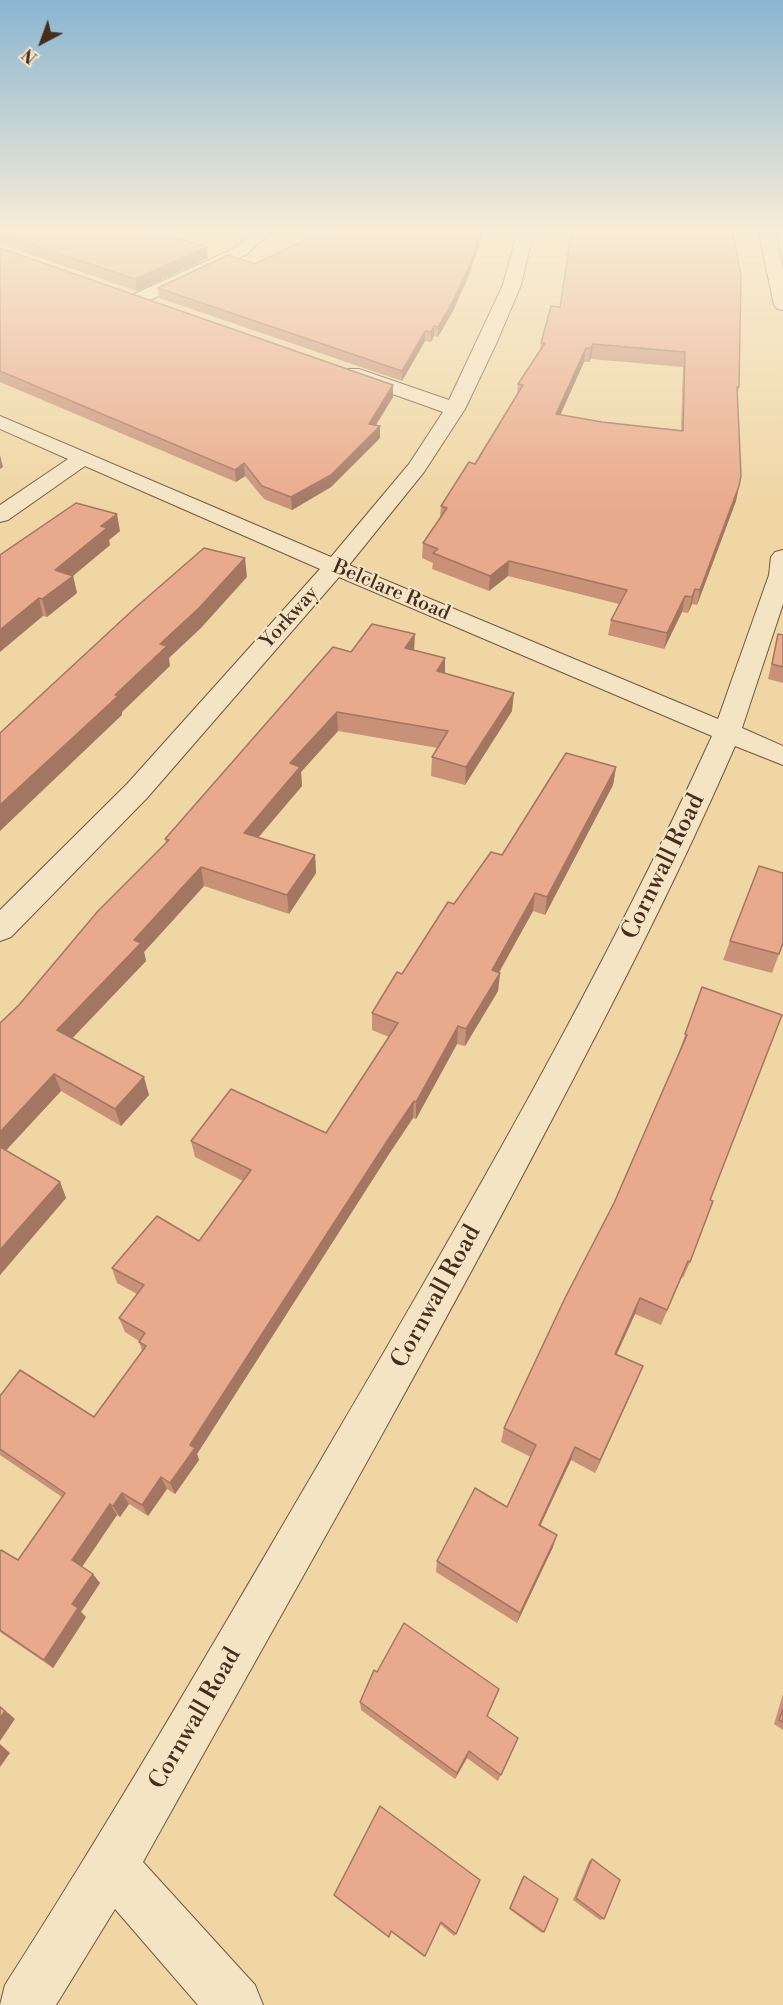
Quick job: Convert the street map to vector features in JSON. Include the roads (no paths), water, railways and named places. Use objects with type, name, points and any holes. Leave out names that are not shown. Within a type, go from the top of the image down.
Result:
[{"type":"street","name":"Yorkway","points":[[0,929],[137,790],[335,567],[417,468],[455,409],[496,323]]},
{"type":"street","points":[[334,367],[455,409]]},
{"type":"street","name":"Belclare Road","points":[[0,422],[335,567],[783,756]]},
{"type":"street","points":[[0,515],[83,458]]},
{"type":"street","name":"Cornwall Road","points":[[25,2005],[112,1866],[415,1337],[581,1033],[680,838],[727,732],[781,575],[783,557]]},
{"type":"street","points":[[112,1866],[234,2005]]}]
